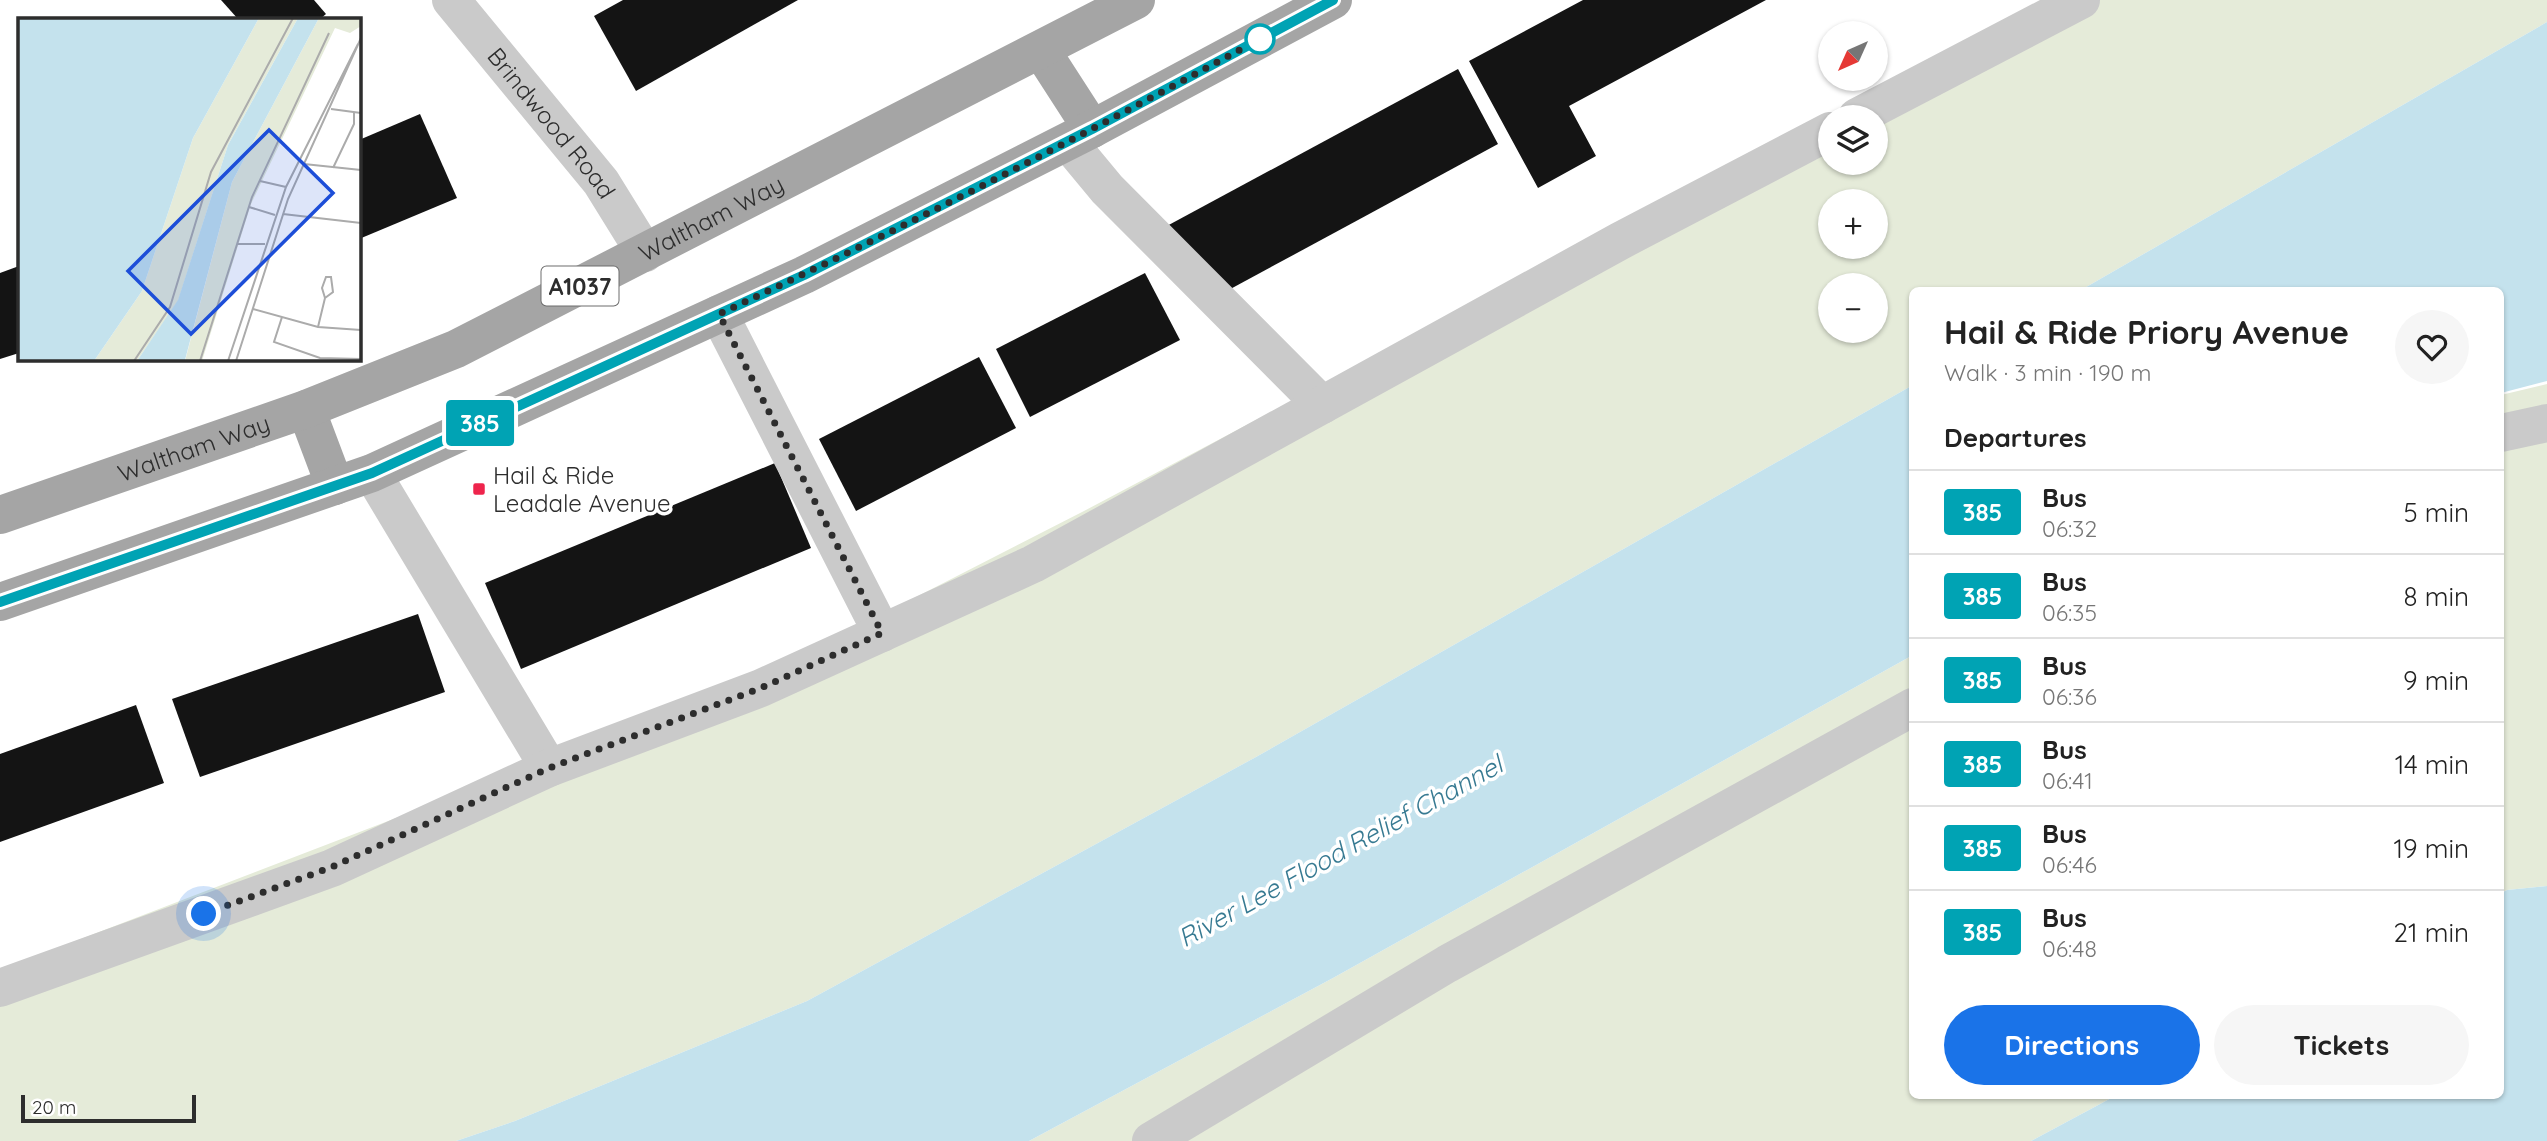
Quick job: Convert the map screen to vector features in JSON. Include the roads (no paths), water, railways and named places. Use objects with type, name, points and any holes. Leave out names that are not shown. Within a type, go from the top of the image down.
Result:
[{"type":"main road","name":"Waltham Way","points":[[0,515],[306,409],[456,348],[1136,0]]},
{"type":"main road","points":[[0,601],[372,473],[804,275],[1080,135],[1333,0]]},
{"type":"main road","points":[[1041,50],[1080,135]]},
{"type":"main road","points":[[306,409],[335,486]]},
{"type":"street","name":"Brindwood Road","points":[[451,0],[601,181],[645,253]]},
{"type":"street","points":[[1880,105],[2081,0]]},
{"type":"street","points":[[1080,135],[1107,189],[1322,405]]},
{"type":"street","points":[[0,988],[332,867],[549,768],[761,688],[1033,564],[1620,241],[1818,137]]},
{"type":"street","points":[[719,314],[882,633]]},
{"type":"street","points":[[2504,432],[2547,423]]},
{"type":"street","points":[[372,473],[549,768]]},
{"type":"street","points":[[1151,1141],[1447,964],[1909,709]]},
{"type":"water","points":[[2547,22],[2547,381],[2504,392],[2504,287],[2086,287]]},
{"type":"water","name":"River Lee Flood Relief Channel","points":[[1909,387],[1909,657],[1333,978],[1029,1141],[456,1141],[515,1121],[807,1001],[1256,757]]},
{"type":"water","points":[[2547,886],[2547,1141],[2031,1141],[2109,1099],[2504,1099],[2504,892]]},
{"type":"place","name":"Hail & Ride Leadale Avenue","points":[[479,489]]}]
